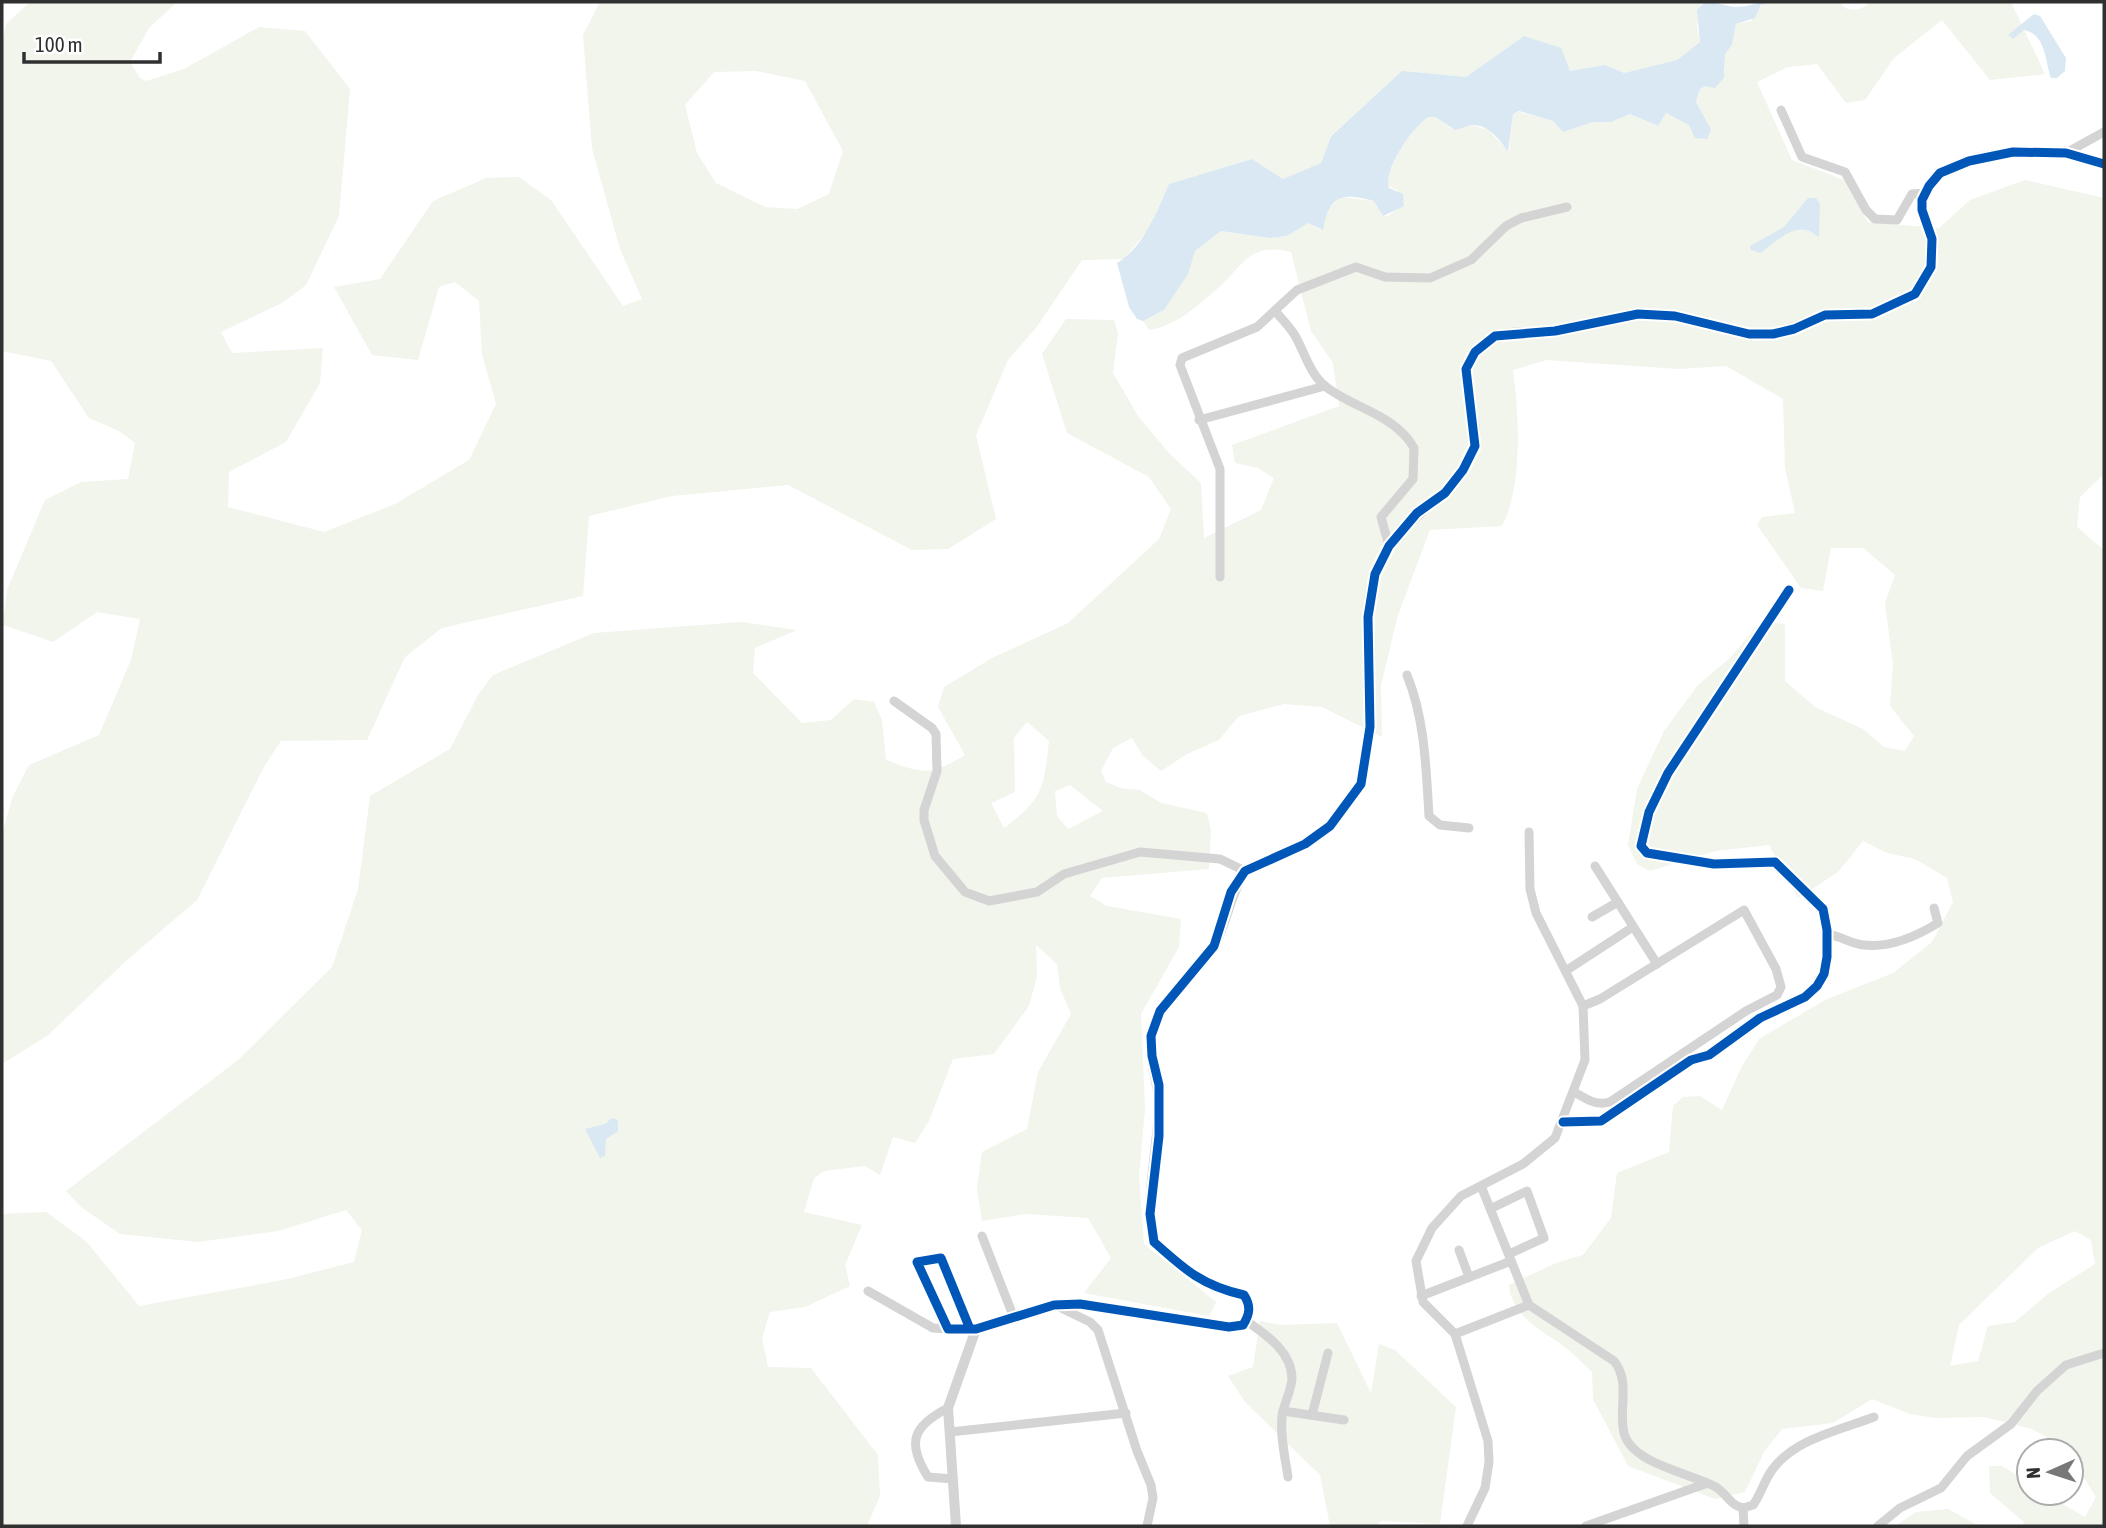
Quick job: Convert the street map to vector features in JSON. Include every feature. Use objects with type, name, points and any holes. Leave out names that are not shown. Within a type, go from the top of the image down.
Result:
[{"type":"street","points":[[1781,110],[1802,158],[1844,172],[1866,210],[1875,219],[1897,220],[1912,194],[1925,193]]},
{"type":"street","points":[[2067,153],[2104,132]]},
{"type":"street","points":[[868,1292],[933,1328],[973,1329],[1055,1305],[1080,1304],[1229,1327],[1242,1325],[1249,1303],[1244,1295],[1214,1288],[1199,1280],[1154,1242],[1150,1214],[1159,1136],[1159,1085],[1152,1056],[1151,1035],[1160,1011],[1214,946],[1231,892],[1245,871],[1259,862],[1305,844],[1330,825],[1360,784],[1370,727],[1368,618],[1375,574],[1389,546],[1418,513],[1445,493],[1463,470],[1475,446],[1466,369],[1475,352],[1495,336],[1555,331],[1639,314],[1675,316],[1749,334],[1773,334],[1825,315],[1872,314],[1915,294],[1931,267],[1932,239],[1922,210],[1925,193],[1940,173],[1969,161],[2013,152],[2067,153],[2104,164]]},
{"type":"street","points":[[1220,577],[1220,469],[1199,421],[1180,365],[1182,358],[1246,332],[1276,312],[1297,290],[1356,267],[1385,277],[1430,278],[1455,270],[1471,260],[1506,226],[1521,218],[1567,208]]},
{"type":"street","points":[[1276,312],[1293,333],[1313,373],[1325,386],[1374,413],[1403,434],[1414,448],[1413,480],[1381,517],[1389,546]]},
{"type":"street","points":[[1199,421],[1325,386]]},
{"type":"street","points":[[1563,1122],[1601,1121],[1691,1060],[1709,1055],[1760,1017],[1805,997],[1824,974],[1827,934],[1823,909],[1775,862],[1714,864],[1647,853],[1641,846],[1649,812],[1668,773],[1789,590]]},
{"type":"street","points":[[1407,675],[1416,698],[1426,747],[1429,816],[1440,825],[1469,828]]},
{"type":"street","points":[[894,701],[932,727],[936,734],[937,771],[924,810],[924,820],[935,856],[965,892],[989,901],[1037,891],[1064,874],[1140,852],[1220,859],[1245,871]]},
{"type":"street","points":[[1467,1526],[1480,1503],[1489,1462],[1488,1441],[1455,1335],[1421,1296],[1416,1261],[1422,1243],[1461,1196],[1540,1152],[1555,1138],[1585,1060],[1583,1006],[1536,913],[1530,889],[1529,832]]},
{"type":"street","points":[[1595,866],[1657,964]]},
{"type":"street","points":[[1592,917],[1618,902]]},
{"type":"street","points":[[1827,934],[1842,936],[1866,946],[1902,940],[1914,937],[1938,923],[1934,908]]},
{"type":"street","points":[[1574,1092],[1600,1105],[1610,1102],[1735,1019],[1777,995],[1781,987],[1776,969],[1744,910],[1583,1006]]},
{"type":"street","points":[[1567,970],[1633,927]]},
{"type":"street","points":[[1480,1186],[1492,1208],[1529,1305],[1614,1361],[1623,1372],[1624,1433],[1630,1445],[1642,1456],[1716,1487],[1727,1501],[1743,1508],[1753,1505],[1784,1455],[1799,1446],[1874,1417]]},
{"type":"street","points":[[1421,1296],[1510,1258],[1544,1238],[1527,1191],[1492,1208]]},
{"type":"street","points":[[982,1236],[1014,1318]]},
{"type":"street","points":[[1459,1250],[1469,1277]]},
{"type":"street","points":[[948,1329],[917,1262],[941,1258],[973,1329],[948,1408],[956,1526]]},
{"type":"street","points":[[1055,1305],[1090,1322],[1098,1330],[1137,1451],[1151,1485],[1153,1498],[1147,1526]]},
{"type":"street","points":[[1455,1335],[1529,1305]]},
{"type":"street","points":[[1245,1320],[1273,1339],[1289,1367],[1292,1379],[1283,1411],[1282,1432],[1287,1477]]},
{"type":"street","points":[[1312,1415],[1328,1353]]},
{"type":"street","points":[[1878,1526],[1900,1508],[1941,1488],[1966,1456],[2011,1424],[2037,1391],[2066,1365],[2104,1353]]},
{"type":"street","points":[[948,1408],[930,1417],[914,1436],[915,1451],[928,1477],[937,1480],[953,1479]]},
{"type":"street","points":[[1283,1411],[1344,1420]]},
{"type":"street","points":[[950,1432],[1126,1413]]},
{"type":"street","points":[[1586,1526],[1705,1484]]},
{"type":"street","points":[[1743,1508],[1744,1526]]},
{"type":"shaded area","points":[[30,2],[177,2],[149,28],[130,62],[140,78],[146,81],[184,69],[259,27],[305,31],[350,89],[339,216],[306,285],[282,303],[221,332],[232,353],[323,348],[320,383],[286,442],[229,472],[228,507],[324,532],[395,504],[469,460],[496,404],[482,354],[479,301],[455,282],[439,287],[418,360],[372,355],[334,287],[380,279],[433,201],[486,178],[519,177],[551,200],[623,306],[642,299],[620,249],[592,148],[583,35],[600,2],[1705,2],[1701,4],[1697,26],[1700,42],[1677,60],[1624,73],[1605,65],[1570,71],[1524,36],[1466,77],[1402,72],[1331,135],[1321,163],[1283,179],[1252,159],[1169,184],[1150,227],[1124,259],[1082,260],[1036,328],[1008,360],[976,435],[996,519],[948,549],[912,550],[788,485],[672,496],[589,516],[583,596],[442,628],[405,657],[367,740],[281,741],[265,765],[197,900],[126,961],[47,1036],[2,1064],[2,835],[12,798],[29,765],[99,735],[131,660],[140,619],[97,612],[53,642],[3,625],[7,590],[45,500],[81,482],[128,479],[135,443],[119,431],[89,418],[51,361],[2,351],[2,43],[6,24]],"holes":[[[756,71],[805,81],[843,151],[829,194],[797,209],[765,207],[716,183],[697,153],[685,105],[714,72]]]},
{"type":"shaded area","points":[[1705,2],[1737,7],[1770,2],[1761,5],[1755,18],[1736,24],[1732,45],[1725,54],[1724,78],[1715,88],[1705,86],[1700,89],[1696,102],[1711,130],[1707,139],[1695,138],[1689,125],[1666,113],[1658,126],[1630,114],[1611,122],[1593,122],[1563,132],[1553,121],[1519,111],[1513,114],[1508,152],[1497,138],[1483,127],[1472,125],[1455,130],[1435,117],[1429,117],[1407,139],[1390,172],[1389,188],[1403,194],[1404,206],[1383,216],[1374,201],[1345,197],[1333,203],[1329,209],[1323,230],[1308,223],[1287,236],[1269,238],[1221,231],[1195,251],[1188,274],[1164,310],[1143,321],[1137,319],[1129,307],[1117,263],[1135,248],[1142,238],[1169,184],[1252,159],[1283,179],[1321,163],[1331,136],[1402,71],[1466,77],[1524,36],[1561,48],[1570,71],[1605,65],[1624,73],[1677,60],[1700,42],[1697,10]]},
{"type":"shaded area","points":[[1767,2],[1840,2],[1845,8],[1855,10],[1870,2],[2011,2],[2045,74],[1990,80],[1942,20],[1894,58],[1865,100],[1846,103],[1817,64],[1788,67],[1757,82],[1792,160],[1844,180],[1868,222],[1939,228],[1970,200],[2025,180],[2104,198],[2104,478],[2102,476],[2080,497],[2077,527],[2104,550],[2104,1526],[2022,1526],[2024,1522],[1990,1493],[1989,1466],[2002,1466],[2015,1474],[2015,1507],[2068,1507],[2085,1517],[2096,1497],[2085,1479],[2085,1437],[2046,1437],[2032,1429],[1984,1417],[1935,1418],[1910,1414],[1872,1399],[1833,1423],[1782,1429],[1764,1452],[1745,1492],[1715,1499],[1628,1466],[1593,1399],[1592,1372],[1567,1349],[1526,1319],[1515,1304],[1509,1285],[1556,1263],[1583,1255],[1611,1218],[1617,1173],[1669,1152],[1673,1106],[1683,1097],[1700,1096],[1722,1110],[1741,1068],[1759,1039],[1825,1000],[1893,973],[1932,942],[1953,902],[1947,878],[1915,859],[1887,853],[1863,841],[1838,872],[1798,898],[1769,845],[1715,851],[1650,871],[1637,864],[1628,845],[1637,789],[1664,731],[1698,685],[1731,657],[1763,619],[1785,625],[1785,681],[1815,707],[1863,729],[1884,747],[1905,751],[1914,736],[1890,706],[1893,665],[1885,603],[1895,575],[1863,548],[1831,548],[1823,591],[1801,588],[1757,525],[1762,517],[1795,513],[1785,468],[1783,399],[1726,366],[1679,369],[1546,360],[1513,370],[1518,450],[1513,491],[1502,526],[1430,530],[1398,615],[1381,685],[1382,737],[1322,707],[1284,704],[1239,716],[1219,740],[1187,754],[1161,771],[1143,756],[1132,738],[1113,748],[1101,771],[1106,782],[1120,788],[1140,790],[1161,803],[1207,813],[1211,831],[1209,869],[1102,878],[1090,896],[1107,906],[1181,919],[1179,947],[1141,1014],[1145,1109],[1139,1177],[1144,1244],[1216,1302],[1209,1316],[1084,1293],[1111,1258],[1088,1218],[1026,1214],[982,1221],[977,1188],[982,1152],[1027,1129],[1038,1072],[1071,1014],[1060,988],[1057,964],[1036,945],[1037,976],[1029,1006],[994,1054],[953,1059],[929,1121],[915,1143],[893,1137],[880,1175],[865,1166],[824,1171],[814,1178],[804,1212],[862,1225],[845,1265],[850,1286],[805,1307],[770,1312],[762,1338],[768,1367],[811,1368],[878,1455],[880,1496],[867,1526],[2,1526],[2,1214],[46,1212],[86,1241],[139,1306],[283,1280],[354,1262],[362,1230],[346,1210],[278,1231],[198,1242],[120,1234],[81,1207],[66,1191],[238,1060],[332,967],[358,889],[370,796],[450,749],[478,695],[493,675],[594,633],[741,622],[797,630],[755,648],[753,673],[802,723],[831,720],[854,699],[874,702],[882,720],[886,760],[927,771],[953,762],[965,755],[938,707],[944,687],[992,658],[1068,623],[1159,539],[1171,509],[1149,477],[1067,433],[1042,354],[1066,319],[1114,320],[1118,333],[1113,373],[1138,416],[1169,453],[1201,483],[1204,538],[1261,510],[1274,478],[1258,468],[1235,463],[1232,445],[1339,406],[1333,363],[1311,331],[1291,252],[1266,250],[1256,253],[1186,314],[1168,325],[1149,330],[1143,321],[1164,310],[1185,278],[1195,251],[1221,231],[1269,238],[1287,236],[1308,223],[1321,230],[1326,211],[1341,197],[1374,201],[1380,208],[1381,215],[1388,216],[1405,203],[1398,191],[1387,185],[1391,168],[1408,138],[1429,117],[1435,117],[1452,129],[1472,125],[1488,130],[1509,152],[1513,114],[1516,111],[1553,121],[1563,132],[1593,122],[1611,122],[1630,114],[1657,126],[1666,113],[1689,125],[1707,125],[1696,102],[1700,89],[1725,73],[1725,54],[1732,45],[1736,24],[1751,21]],"holes":[[[1027,722],[1049,741],[1043,782],[1039,791],[1027,809],[1004,828],[991,803],[1015,792],[1014,738]],[[1070,785],[1103,811],[1068,829],[1057,816],[1055,791]],[[2075,1231],[2091,1240],[2095,1264],[2049,1293],[2015,1322],[1988,1326],[1978,1361],[1950,1366],[1959,1325],[2038,1248]]]},
{"type":"shaded area","points":[[2034,14],[2040,16],[2066,58],[2065,71],[2057,78],[2051,78],[2044,49],[2037,37],[2024,30],[2013,39],[2008,35]]},
{"type":"shaded area","points":[[1808,198],[1816,198],[1820,204],[1819,237],[1809,231],[1796,230],[1783,236],[1761,253],[1751,250],[1750,246],[1784,227]]},
{"type":"shaded area","points":[[612,1118],[618,1120],[618,1131],[606,1139],[605,1156],[600,1158],[585,1129],[605,1124]]},
{"type":"shaded area","points":[[1260,1321],[1282,1325],[1337,1323],[1371,1393],[1379,1344],[1395,1350],[1456,1407],[1440,1524],[1382,1521],[1375,1526],[1330,1526],[1320,1475],[1245,1402],[1228,1376],[1253,1367]]},
{"type":"shaded area","points":[[1948,1509],[1979,1526],[1895,1526],[1916,1512]]},
{"type":"cycle path","points":[[970,1329],[941,1258],[917,1262],[948,1329],[976,1329],[1054,1305],[1080,1304],[1229,1327],[1243,1325],[1249,1306],[1244,1295],[1217,1287],[1195,1276],[1154,1242],[1150,1214],[1159,1136],[1159,1085],[1152,1056],[1151,1036],[1160,1011],[1214,946],[1231,892],[1245,871],[1305,844],[1330,826],[1361,784],[1370,727],[1368,617],[1375,574],[1389,546],[1417,513],[1445,493],[1463,470],[1475,446],[1466,369],[1475,352],[1495,336],[1555,331],[1638,314],[1675,316],[1749,334],[1773,334],[1794,329],[1825,315],[1872,314],[1915,294],[1931,267],[1932,239],[1922,210],[1922,200],[1940,173],[1969,161],[2013,152],[2066,153],[2104,164]]},
{"type":"cycle path","points":[[1563,1122],[1601,1121],[1691,1060],[1709,1055],[1760,1018],[1805,997],[1817,986],[1824,974],[1827,930],[1823,909],[1775,862],[1714,864],[1647,853],[1641,846],[1649,812],[1668,773],[1789,590]]}]
